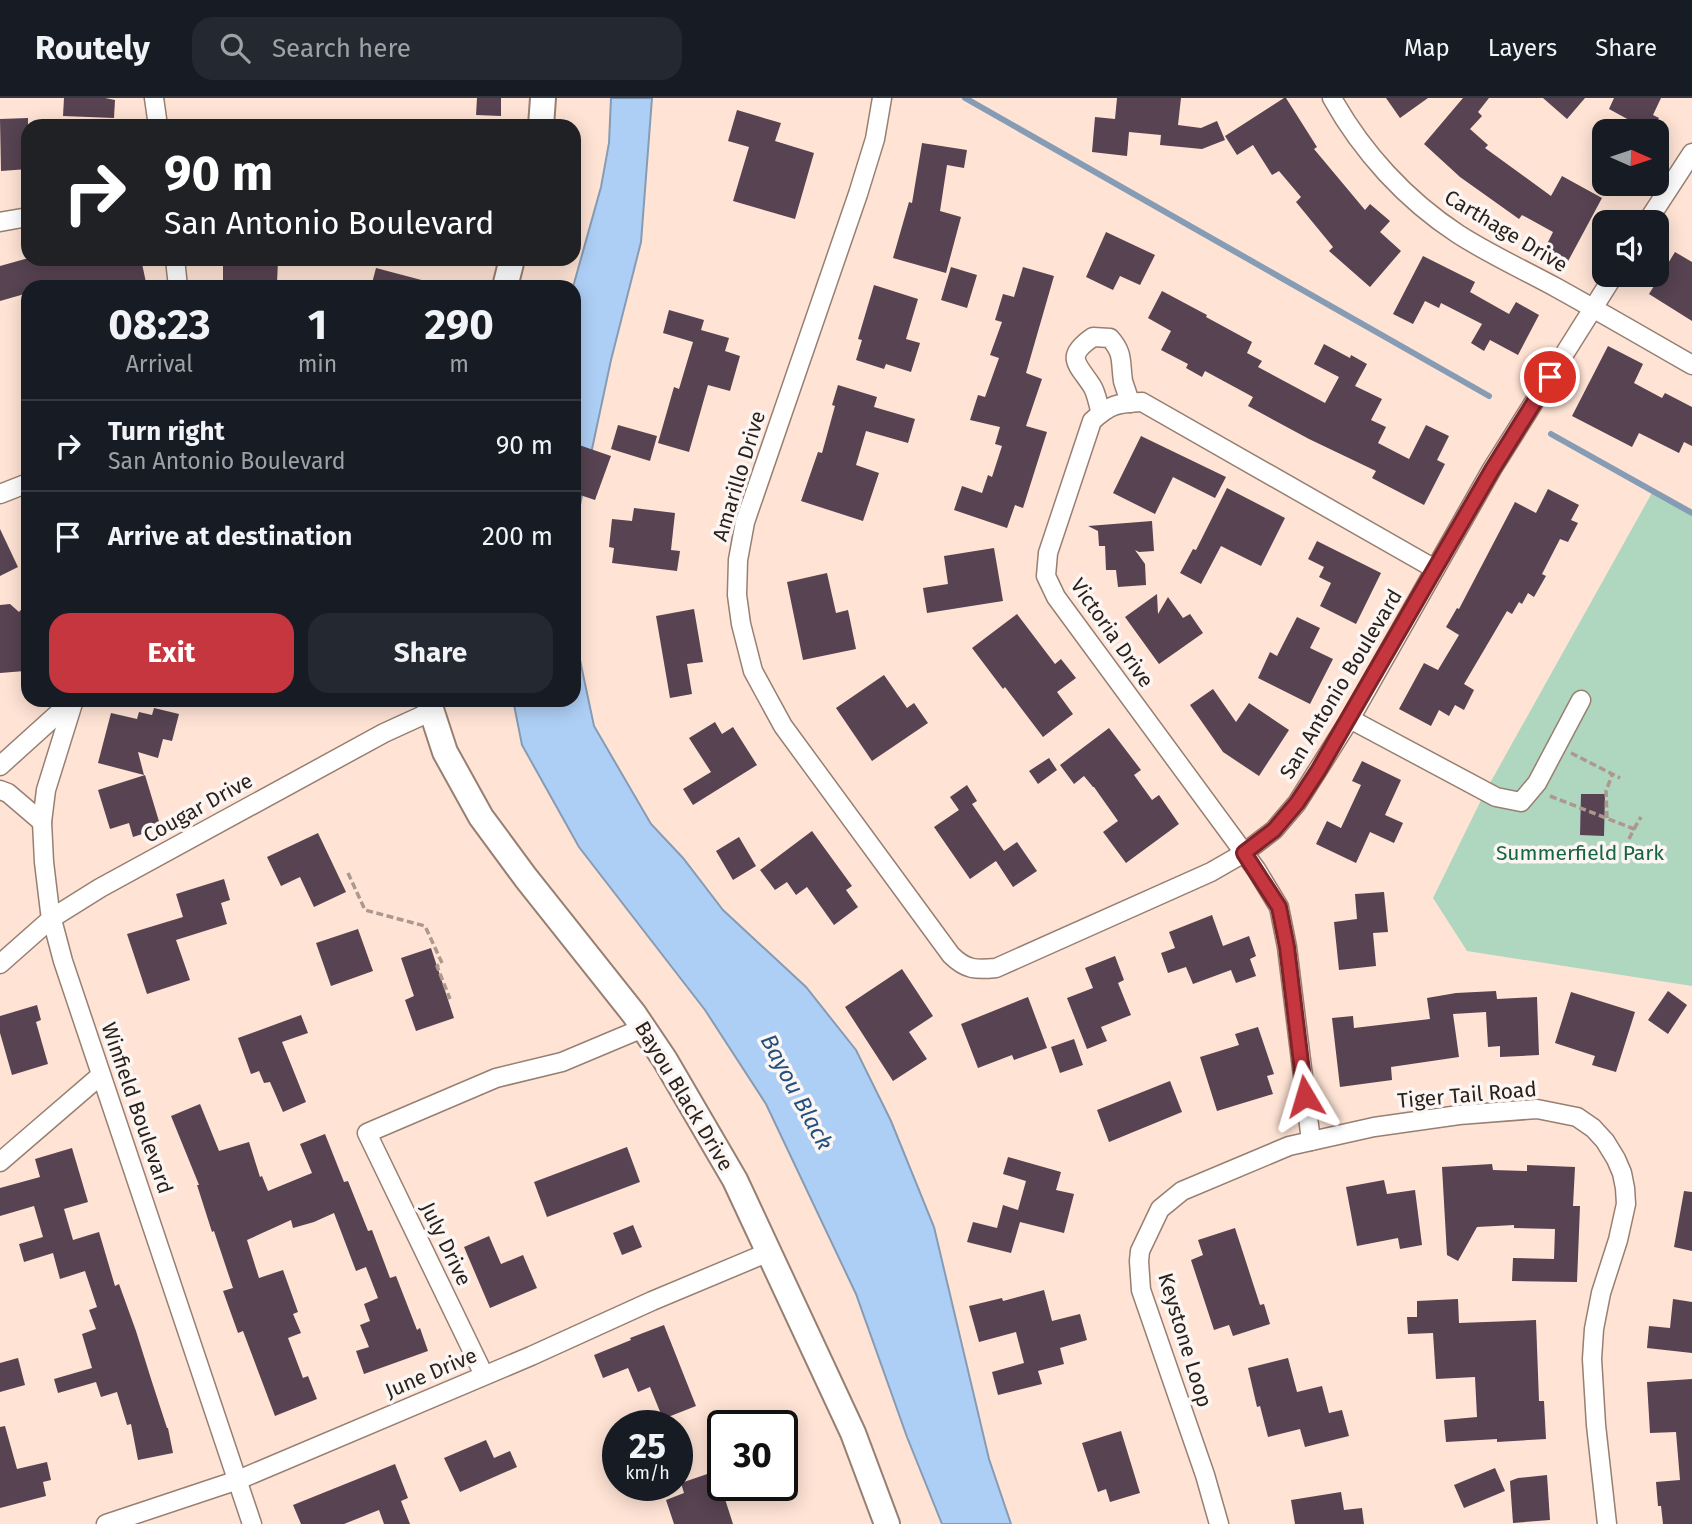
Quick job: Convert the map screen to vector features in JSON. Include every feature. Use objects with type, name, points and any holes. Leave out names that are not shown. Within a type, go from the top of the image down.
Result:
[{"type":"main road","points":[[542,119],[543,98]]},
{"type":"main road","name":"Bayou Black Drive","points":[[429,707],[445,751],[481,817],[634,1014],[665,1060],[734,1180],[853,1433],[887,1524]]},
{"type":"street","points":[[154,98],[157,119]]},
{"type":"street","name":"Amarillo Drive","points":[[882,98],[875,139],[858,194],[745,522],[738,560],[738,605],[752,671],[783,726],[951,955],[960,964],[977,970]]},
{"type":"street","name":"Carthage Drive","points":[[1332,98],[1346,123],[1390,177],[1428,212],[1460,234],[1692,365]]},
{"type":"street","points":[[1655,210],[1692,153]]},
{"type":"street","points":[[0,222],[21,218]]},
{"type":"street","name":"San Antonio Boulevard","points":[[977,970],[996,968],[1211,872],[1244,853],[1274,830],[1297,803],[1350,719],[1499,459],[1606,287]]},
{"type":"street","points":[[1130,402],[1118,347],[1110,338],[1093,337],[1080,345],[1076,352],[1076,361],[1080,372],[1094,388],[1101,413],[1117,404],[1142,402],[1435,569]]},
{"type":"street","name":"Victoria Drive","points":[[1101,413],[1092,421],[1048,553],[1046,576],[1056,597],[1244,853],[1279,907],[1287,947],[1311,1141]]},
{"type":"street","points":[[0,494],[21,485]]},
{"type":"street","points":[[1350,719],[1496,797],[1521,802],[1536,783],[1581,700]]},
{"type":"street","points":[[0,766],[65,707]]},
{"type":"street","name":"Winfield Boulevard","points":[[71,707],[46,790],[42,822],[51,918],[63,961],[252,1524]]},
{"type":"street","name":"Cougar Drive","points":[[0,964],[51,918],[100,888],[427,707]]},
{"type":"street","points":[[0,790],[8,793],[42,822]]},
{"type":"street","name":"July Drive","points":[[484,1375],[367,1133],[496,1078],[562,1062],[643,1028]]},
{"type":"street","points":[[0,1162],[101,1075]]},
{"type":"street","name":"Tiger Tail Road","points":[[1311,1141],[1420,1120],[1537,1109],[1577,1117],[1605,1141],[1622,1173],[1626,1205],[1601,1293],[1594,1329],[1592,1360],[1607,1524]]},
{"type":"street","name":"Keystone Loop","points":[[1219,1524],[1205,1475],[1141,1290],[1140,1251],[1160,1209],[1182,1191],[1289,1146],[1311,1141]]},
{"type":"street","name":"June Drive","points":[[106,1524],[237,1480],[768,1252]]},
{"type":"path","points":[[1556,746],[1620,778]]},
{"type":"path","points":[[1607,818],[1606,792],[1612,775]]},
{"type":"path","points":[[1532,789],[1634,828]]},
{"type":"path","points":[[1625,847],[1641,817]]},
{"type":"path","points":[[348,873],[365,910],[425,926],[442,963],[437,966],[450,999]]},
{"type":"green space","name":"Summerfield Park","points":[[1653,491],[1692,514],[1692,986],[1467,951],[1433,898],[1485,792]]},
{"type":"water","points":[[611,98],[652,98],[641,242],[611,360],[581,501],[581,280],[575,280],[601,187],[609,143]]},
{"type":"water","name":"Bayou Black","points":[[581,665],[594,726],[651,824],[683,858],[723,910],[806,987],[856,1050],[891,1121],[934,1227],[989,1459],[1011,1524],[942,1524],[907,1437],[856,1294],[766,1104],[705,1010],[579,847],[522,745],[514,707],[581,707]]},
{"type":"building","points":[[64,98],[115,100],[114,118],[63,116]]},
{"type":"building","points":[[477,98],[501,98],[501,116],[476,115]]},
{"type":"building","points":[[1117,98],[1181,98],[1178,125],[1201,128],[1217,121],[1225,140],[1202,149],[1160,145],[1161,135],[1129,132],[1127,156],[1092,152],[1095,117],[1115,119]]},
{"type":"building","points":[[1284,98],[1317,147],[1314,149],[1365,210],[1370,204],[1390,221],[1380,232],[1401,251],[1370,287],[1329,251],[1333,247],[1296,202],[1301,197],[1279,171],[1272,175],[1253,145],[1237,155],[1225,136]]},
{"type":"building","points":[[1386,98],[1428,98],[1400,118]]},
{"type":"building","points":[[1463,98],[1489,98],[1478,112],[1482,116],[1470,129],[1488,145],[1485,148],[1551,196],[1562,176],[1592,192],[1592,196],[1602,198],[1596,210],[1592,210],[1592,217],[1566,265],[1543,252],[1553,232],[1522,215],[1519,219],[1460,177],[1424,144]]},
{"type":"building","points":[[1543,98],[1585,98],[1567,119]]},
{"type":"building","points":[[1614,98],[1661,98],[1653,115],[1658,119],[1627,119],[1609,109]]},
{"type":"building","points":[[737,110],[781,123],[775,141],[814,153],[795,219],[733,201],[749,147],[728,141]]},
{"type":"building","points":[[28,118],[21,119],[21,170],[1,171],[0,119]]},
{"type":"building","points":[[922,143],[967,150],[964,168],[947,165],[940,211],[961,217],[946,273],[893,258],[909,202],[912,203]]},
{"type":"building","points":[[1106,232],[1155,255],[1140,285],[1120,276],[1113,290],[1086,277]]},
{"type":"building","points":[[1675,252],[1692,262],[1692,321],[1649,294],[1653,287],[1669,287],[1669,262]]},
{"type":"building","points":[[1423,256],[1475,282],[1470,292],[1509,314],[1516,302],[1539,315],[1518,355],[1490,340],[1484,351],[1471,343],[1482,324],[1441,303],[1439,308],[1425,301],[1413,324],[1393,314]]},
{"type":"building","points":[[21,260],[21,266],[142,266],[146,280],[21,280],[21,295],[0,301],[0,266]]},
{"type":"building","points":[[223,266],[278,266],[277,280],[223,280]]},
{"type":"building","points":[[951,267],[977,275],[967,308],[941,300]]},
{"type":"building","points":[[1023,267],[1054,276],[1026,373],[1042,379],[1026,426],[1047,432],[1023,508],[1015,505],[1007,528],[954,510],[962,486],[982,493],[988,475],[992,477],[1002,446],[995,444],[1000,427],[970,420],[978,395],[985,397],[999,358],[990,355],[1002,322],[995,320],[1003,294],[1014,297]]},
{"type":"building","points":[[376,268],[421,280],[373,280]]},
{"type":"building","points":[[874,285],[918,299],[906,339],[920,343],[911,372],[886,364],[884,369],[856,360],[862,340],[858,339]]},
{"type":"building","points":[[1162,291],[1252,342],[1247,353],[1262,361],[1258,367],[1325,403],[1339,377],[1314,364],[1324,344],[1367,364],[1355,386],[1382,399],[1371,420],[1386,427],[1378,443],[1409,459],[1426,425],[1449,436],[1437,460],[1445,464],[1424,505],[1372,478],[1376,471],[1248,406],[1253,397],[1205,371],[1202,377],[1186,368],[1188,364],[1161,350],[1171,331],[1148,318]]},
{"type":"building","points":[[669,310],[704,320],[701,330],[729,338],[725,351],[740,356],[730,391],[708,385],[689,452],[658,443],[674,387],[679,389],[693,342],[663,333]]},
{"type":"building","points":[[1608,346],[1643,364],[1634,383],[1662,398],[1665,393],[1692,407],[1692,446],[1684,442],[1679,453],[1639,433],[1632,447],[1572,416]]},
{"type":"building","points":[[838,385],[877,397],[874,407],[915,419],[908,443],[866,431],[856,465],[879,473],[863,521],[801,501],[818,452],[822,453]]},
{"type":"building","points":[[618,425],[657,436],[650,461],[611,449]]},
{"type":"building","points":[[1141,436],[1226,477],[1215,498],[1173,477],[1155,514],[1113,493]]},
{"type":"building","points":[[581,446],[611,456],[595,500],[581,495]]},
{"type":"building","points":[[1227,488],[1285,518],[1261,566],[1221,546],[1201,584],[1180,573],[1193,549],[1196,550]]},
{"type":"building","points":[[1548,489],[1579,505],[1571,520],[1578,523],[1568,542],[1560,539],[1542,574],[1546,576],[1534,597],[1528,593],[1512,614],[1507,611],[1464,684],[1474,690],[1464,710],[1455,705],[1449,716],[1439,710],[1431,726],[1399,709],[1424,663],[1438,670],[1459,635],[1446,627],[1457,608],[1459,609],[1515,502],[1536,513]]},
{"type":"building","points":[[634,508],[675,513],[671,550],[680,551],[677,571],[612,563],[614,548],[609,547],[612,519],[632,521]]},
{"type":"building","points":[[1152,521],[1154,551],[1135,550],[1145,564],[1146,585],[1118,587],[1116,570],[1106,570],[1105,546],[1099,546],[1098,531],[1088,526]]},
{"type":"building","points":[[0,529],[18,567],[0,576]]},
{"type":"building","points":[[1317,541],[1381,573],[1356,624],[1320,606],[1331,583],[1319,577],[1324,567],[1308,559]]},
{"type":"building","points":[[994,548],[1003,601],[927,613],[923,588],[948,584],[944,556]]},
{"type":"building","points":[[827,573],[836,613],[848,610],[856,649],[803,660],[787,582]]},
{"type":"building","points":[[1157,594],[1158,614],[1168,597],[1183,618],[1190,614],[1203,633],[1159,664],[1125,617]]},
{"type":"building","points":[[10,604],[19,612],[21,610],[21,671],[0,673],[0,605]]},
{"type":"building","points":[[694,609],[703,662],[687,664],[692,694],[670,698],[656,616]]},
{"type":"building","points":[[1017,614],[1055,664],[1061,659],[1076,678],[1057,692],[1073,714],[1043,737],[972,648]]},
{"type":"building","points":[[1297,617],[1320,628],[1310,648],[1333,659],[1310,704],[1258,678],[1270,652],[1277,656]]},
{"type":"building","points":[[884,675],[907,708],[914,703],[928,723],[872,761],[836,708]]},
{"type":"building","points":[[1213,689],[1236,722],[1249,703],[1289,730],[1259,776],[1223,752],[1190,705]]},
{"type":"building","points":[[154,708],[179,714],[172,741],[163,739],[158,758],[138,752],[144,775],[98,763],[111,713],[137,719],[139,712],[152,715]]},
{"type":"building","points":[[715,722],[722,734],[733,727],[757,765],[693,805],[683,789],[711,772],[689,738]]},
{"type":"building","points":[[1109,728],[1141,770],[1134,775],[1152,800],[1159,795],[1179,824],[1126,863],[1103,832],[1118,821],[1084,776],[1074,784],[1060,765]]},
{"type":"building","points":[[1049,758],[1057,770],[1038,784],[1029,771]]},
{"type":"building","points":[[1362,761],[1401,780],[1385,815],[1403,823],[1394,843],[1370,832],[1356,863],[1316,844],[1327,821],[1341,828],[1361,785],[1352,781]]},
{"type":"building","points":[[145,775],[161,828],[133,837],[129,823],[110,829],[98,790]]},
{"type":"building","points":[[967,785],[977,801],[972,804],[1004,851],[1017,842],[1037,871],[1013,887],[996,861],[970,879],[934,827],[959,810],[950,797]]},
{"type":"building","points":[[1581,794],[1605,794],[1604,836],[1580,835]]},
{"type":"building","points":[[812,831],[852,886],[846,890],[858,907],[834,925],[807,887],[796,895],[787,882],[775,890],[760,870]]},
{"type":"building","points":[[318,833],[346,892],[314,907],[300,877],[281,886],[267,857]]},
{"type":"building","points":[[739,837],[756,866],[733,880],[716,851]]},
{"type":"building","points":[[224,879],[230,900],[221,903],[227,924],[176,940],[190,980],[147,994],[127,934],[183,917],[176,894]]},
{"type":"building","points":[[1384,892],[1388,932],[1373,933],[1376,966],[1339,970],[1334,922],[1357,919],[1355,894]]},
{"type":"building","points":[[1212,915],[1223,946],[1249,936],[1256,956],[1250,959],[1256,976],[1236,983],[1231,970],[1193,984],[1186,967],[1168,973],[1161,953],[1175,948],[1169,932]]},
{"type":"building","points":[[358,929],[373,971],[331,986],[316,943]]},
{"type":"building","points":[[431,948],[454,1018],[416,1031],[405,1000],[414,996],[401,958]]},
{"type":"building","points":[[1115,956],[1124,980],[1118,983],[1131,1015],[1101,1027],[1107,1041],[1087,1049],[1067,998],[1093,988],[1085,968]]},
{"type":"building","points":[[902,969],[933,1016],[909,1032],[927,1059],[893,1081],[845,1007]]},
{"type":"building","points":[[1496,991],[1497,999],[1537,997],[1539,1055],[1500,1057],[1500,1046],[1488,1047],[1486,1012],[1453,1014],[1459,1057],[1391,1067],[1392,1080],[1340,1087],[1332,1018],[1353,1016],[1354,1028],[1430,1019],[1427,998]]},
{"type":"building","points":[[1668,991],[1687,1005],[1668,1034],[1648,1020]]},
{"type":"building","points":[[1571,992],[1635,1012],[1616,1072],[1592,1065],[1595,1056],[1555,1043]]},
{"type":"building","points":[[1028,997],[1047,1048],[1014,1060],[1012,1055],[978,1068],[961,1024]]},
{"type":"building","points":[[37,1005],[41,1020],[36,1022],[48,1064],[12,1075],[0,1033],[0,1016]]},
{"type":"building","points":[[301,1015],[308,1033],[282,1042],[306,1102],[283,1112],[270,1082],[264,1083],[259,1071],[251,1074],[238,1038]]},
{"type":"building","points":[[1258,1027],[1274,1074],[1267,1076],[1273,1094],[1217,1111],[1200,1057],[1239,1045],[1235,1034]]},
{"type":"building","points":[[1074,1039],[1083,1065],[1060,1073],[1051,1047]]},
{"type":"building","points":[[1170,1081],[1182,1112],[1109,1142],[1097,1110]]},
{"type":"building","points":[[200,1104],[219,1151],[249,1142],[260,1177],[262,1176],[268,1191],[312,1173],[300,1144],[325,1134],[344,1182],[348,1181],[368,1231],[372,1230],[390,1278],[396,1276],[428,1351],[364,1374],[356,1351],[369,1347],[360,1325],[370,1321],[364,1304],[378,1298],[366,1267],[356,1271],[334,1213],[293,1228],[291,1220],[247,1240],[259,1278],[283,1270],[298,1312],[293,1314],[301,1333],[288,1338],[303,1378],[308,1376],[317,1399],[275,1416],[243,1331],[238,1333],[223,1291],[233,1288],[214,1231],[212,1232],[199,1185],[171,1116]]},
{"type":"building","points":[[627,1147],[640,1182],[547,1217],[534,1182]]},
{"type":"building","points":[[72,1148],[88,1202],[64,1209],[73,1240],[99,1232],[115,1286],[119,1284],[136,1331],[168,1428],[173,1453],[138,1460],[131,1424],[127,1425],[117,1392],[101,1397],[96,1382],[58,1393],[54,1379],[92,1368],[82,1334],[96,1329],[89,1310],[97,1307],[85,1271],[60,1279],[53,1253],[24,1262],[19,1244],[43,1237],[34,1206],[0,1216],[0,1188],[40,1177],[35,1159]]},
{"type":"building","points":[[1008,1157],[1061,1172],[1056,1190],[1074,1194],[1064,1233],[1020,1222],[1011,1253],[967,1242],[973,1222],[997,1228],[1003,1205],[1018,1210],[1026,1181],[1003,1174]]},
{"type":"building","points":[[1492,1164],[1493,1170],[1527,1171],[1527,1165],[1575,1167],[1573,1206],[1580,1206],[1577,1282],[1512,1281],[1513,1258],[1554,1259],[1555,1229],[1514,1228],[1514,1225],[1477,1227],[1458,1261],[1447,1255],[1442,1167]]},
{"type":"building","points":[[1384,1180],[1387,1194],[1415,1190],[1422,1245],[1400,1249],[1398,1238],[1357,1246],[1346,1187]]},
{"type":"building","points":[[1684,1191],[1692,1192],[1692,1251],[1674,1247]]},
{"type":"building","points":[[633,1225],[642,1247],[622,1255],[613,1233]]},
{"type":"building","points":[[1235,1228],[1260,1305],[1264,1304],[1270,1324],[1233,1336],[1229,1325],[1214,1330],[1191,1260],[1203,1255],[1198,1240]]},
{"type":"building","points":[[489,1236],[501,1264],[523,1255],[537,1288],[490,1308],[464,1247]]},
{"type":"building","points":[[1044,1290],[1052,1321],[1080,1314],[1087,1340],[1060,1348],[1064,1364],[1038,1371],[1042,1384],[998,1395],[992,1372],[1024,1363],[1016,1332],[979,1342],[969,1306],[1002,1298],[1003,1301]]},
{"type":"building","points":[[1458,1299],[1459,1323],[1536,1320],[1539,1401],[1544,1401],[1546,1439],[1446,1442],[1444,1420],[1477,1417],[1475,1377],[1436,1379],[1433,1333],[1408,1334],[1407,1317],[1417,1317],[1417,1301]]},
{"type":"building","points":[[1673,1299],[1692,1302],[1692,1353],[1647,1348],[1649,1326],[1670,1328]]},
{"type":"building","points":[[664,1325],[696,1406],[686,1410],[659,1410],[650,1387],[638,1392],[628,1368],[603,1378],[594,1355],[631,1340],[630,1338]]},
{"type":"building","points":[[18,1358],[25,1385],[0,1392],[0,1363]]},
{"type":"building","points":[[1288,1358],[1297,1392],[1322,1386],[1329,1413],[1342,1410],[1349,1436],[1305,1447],[1300,1429],[1268,1437],[1260,1406],[1257,1407],[1248,1368]]},
{"type":"building","points":[[1692,1379],[1692,1524],[1663,1524],[1656,1482],[1680,1480],[1676,1432],[1650,1433],[1647,1382]]},
{"type":"building","points":[[5,1426],[17,1469],[47,1462],[51,1480],[43,1482],[46,1496],[0,1508],[0,1427]]},
{"type":"building","points":[[1121,1431],[1140,1493],[1110,1502],[1106,1489],[1098,1492],[1082,1443]]},
{"type":"building","points":[[486,1440],[494,1458],[510,1451],[517,1467],[460,1492],[444,1458]]},
{"type":"building","points":[[395,1464],[408,1498],[401,1501],[410,1524],[384,1524],[379,1510],[344,1524],[301,1524],[293,1505]]},
{"type":"building","points":[[1495,1468],[1505,1491],[1464,1508],[1454,1485]]},
{"type":"building","points":[[707,1474],[707,1501],[726,1501],[733,1524],[674,1524],[666,1501],[693,1501],[693,1479]]},
{"type":"building","points":[[1547,1475],[1550,1520],[1513,1523],[1510,1481]]},
{"type":"building","points":[[1341,1492],[1344,1510],[1362,1508],[1364,1524],[1295,1524],[1291,1500]]},
{"type":"waterway","points":[[965,98],[1489,396]]},
{"type":"waterway","points":[[1551,434],[1692,513]]},
{"type":"route","points":[[1305,1096],[1287,947],[1279,907],[1244,853],[1274,830],[1297,803],[1318,771],[1492,470],[1550,377]]}]
